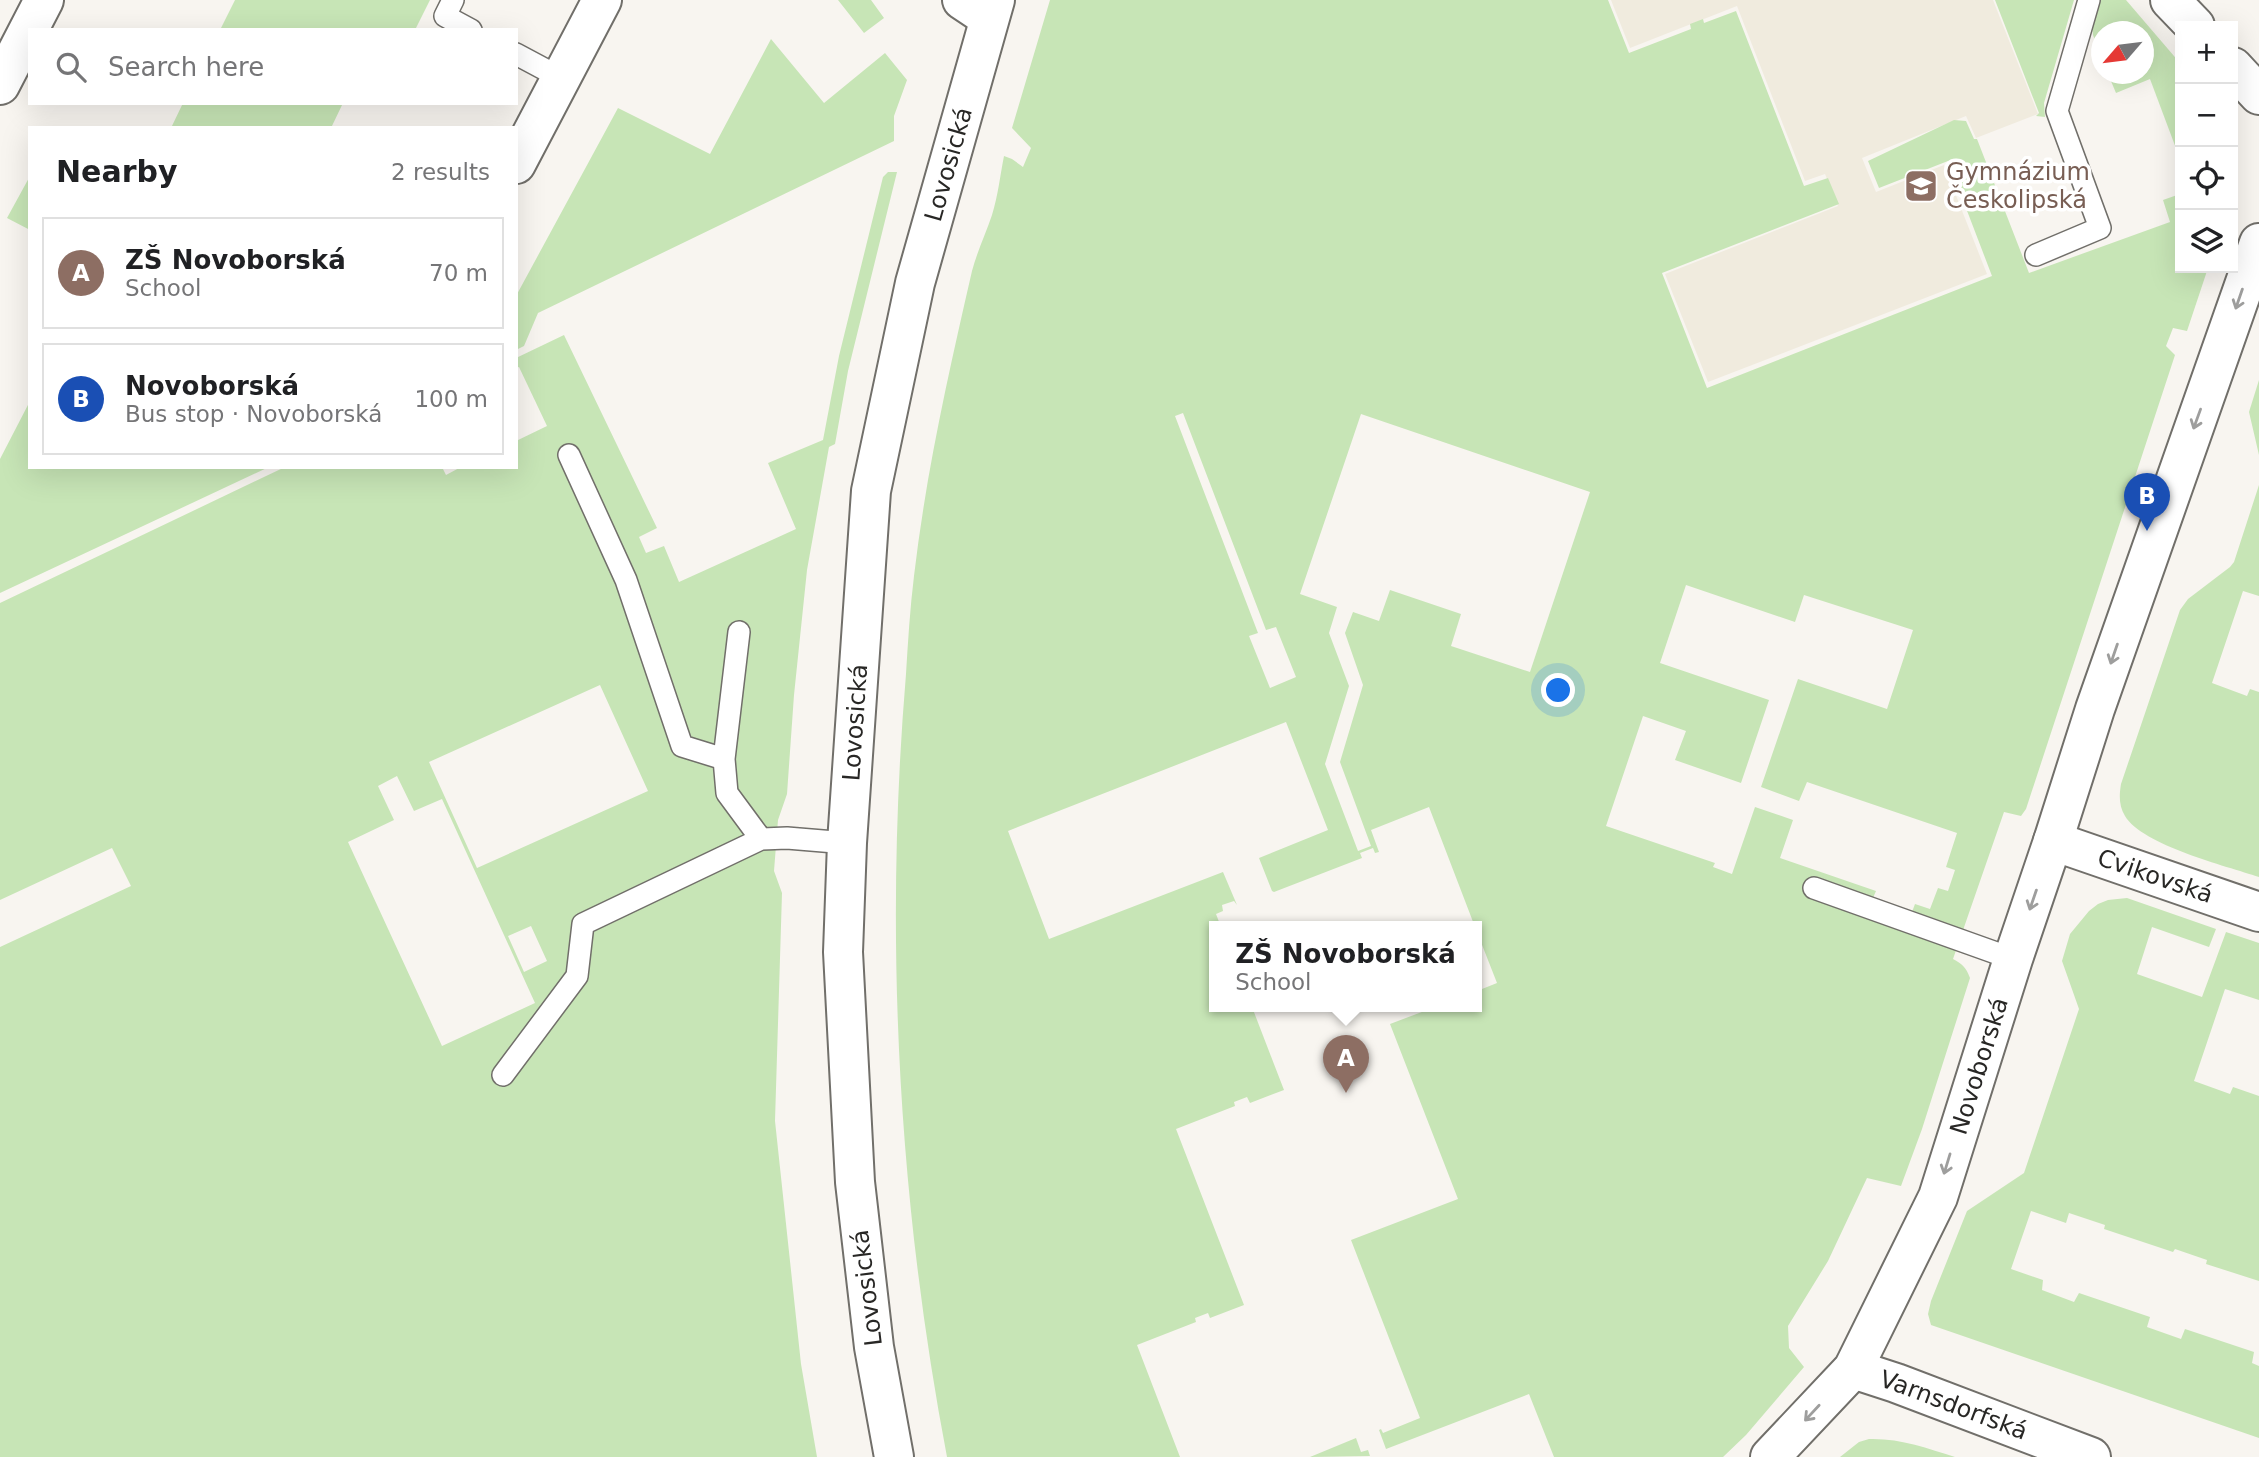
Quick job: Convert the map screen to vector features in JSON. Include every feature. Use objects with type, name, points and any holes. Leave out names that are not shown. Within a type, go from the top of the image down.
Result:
[{"type":"street","points":[[30,28],[44,0]]},
{"type":"street","points":[[518,160],[602,0]]},
{"type":"street","points":[[2170,0],[2189,21]]},
{"type":"street","name":"Lovosická","points":[[894,1457],[874,1347],[855,1182],[843,952],[847,843],[871,491],[915,283],[982,6]]},
{"type":"street","points":[[0,85],[28,31]]},
{"type":"street","points":[[2238,72],[2259,95]]},
{"type":"street","name":"Novoborská","points":[[1770,1457],[1853,1369],[1938,1197],[2095,709],[2259,243]]},
{"type":"street","name":"Cvikovská","points":[[2053,841],[2259,912]]},
{"type":"street","name":"Varnsdorfská","points":[[1853,1369],[1896,1382],[2091,1457]]},
{"type":"lane","points":[[453,0],[445,16],[467,28]]},
{"type":"lane","points":[[2036,255],[2100,228],[2056,111],[2089,0]]},
{"type":"lane","points":[[518,55],[561,78]]},
{"type":"lane","points":[[569,455],[626,580],[682,746],[724,759]]},
{"type":"lane","points":[[739,632],[724,759],[727,793],[761,839]]},
{"type":"lane","points":[[503,1075],[577,976],[583,924],[761,839],[787,838],[847,843]]},
{"type":"lane","points":[[1814,888],[2013,959]]},
{"type":"shaded area","name":"Gymnázium Českolipská","points":[[1611,0],[1993,0],[2038,114],[1976,138],[1966,116],[1862,158],[1876,192],[1944,165],[1987,274],[1708,382],[1665,274],[1838,206],[1825,174],[1805,181],[1737,6],[1630,48]]},
{"type":"green space","points":[[235,0],[430,0],[416,28],[221,28]]},
{"type":"green space","points":[[838,0],[871,0],[884,18],[864,33]]},
{"type":"green space","points":[[1050,0],[1608,0],[1629,53],[1691,29],[1690,24],[1703,19],[1704,23],[1736,11],[1804,186],[1828,178],[1839,204],[1662,273],[1707,388],[1992,276],[1948,161],[1879,188],[1868,161],[1954,120],[1966,121],[1974,139],[1977,139],[2029,273],[2170,222],[2163,200],[2175,196],[2175,273],[2206,273],[2187,331],[2173,328],[2166,346],[2175,355],[2026,809],[2021,816],[2004,812],[1953,959],[1963,966],[1970,978],[1922,1129],[1901,1186],[1867,1178],[1828,1261],[1788,1326],[1789,1348],[1804,1367],[1746,1435],[1723,1457],[1554,1457],[1529,1394],[1386,1449],[1379,1430],[1383,1433],[1420,1418],[1351,1240],[1458,1199],[1390,1024],[1422,1012],[1482,1012],[1482,989],[1497,983],[1482,945],[1482,921],[1473,921],[1429,807],[1371,830],[1379,852],[1375,853],[1373,848],[1360,853],[1362,858],[1272,891],[1259,858],[1328,830],[1286,722],[1008,831],[1049,939],[1223,872],[1237,905],[1234,901],[1222,905],[1223,911],[1216,914],[1219,921],[1209,921],[1209,1012],[1254,1012],[1284,1090],[1250,1103],[1247,1097],[1234,1102],[1235,1106],[1176,1129],[1244,1305],[1210,1318],[1208,1313],[1195,1318],[1196,1322],[1137,1345],[1180,1457],[947,1457],[917,1263],[900,1067],[896,969],[899,772],[914,576],[925,499],[947,384],[972,271],[994,208],[1004,156],[1023,167],[1031,148],[1012,128]],"holes":[[[1183,413],[1266,630],[1276,627],[1296,677],[1270,688],[1249,636],[1258,633],[1175,416]],[[1361,414],[1590,492],[1530,672],[1451,646],[1461,614],[1390,590],[1379,621],[1353,612],[1345,633],[1363,685],[1340,762],[1371,846],[1358,851],[1325,764],[1349,686],[1329,633],[1337,607],[1300,594]],[[1686,585],[1795,622],[1804,595],[1913,630],[1887,709],[1798,679],[1761,787],[1799,801],[1807,782],[1957,833],[1946,867],[1955,870],[1948,891],[1938,888],[1930,909],[1915,904],[1912,912],[1873,898],[1876,891],[1780,858],[1793,820],[1755,807],[1732,874],[1713,867],[1715,863],[1606,826],[1643,716],[1686,731],[1675,760],[1741,783],[1769,700],[1660,663]]]},
{"type":"green space","points":[[1995,0],[2074,0],[2044,103],[2045,117],[2036,116],[2039,113]]},
{"type":"green space","points":[[2101,0],[2126,0],[2144,21],[2092,21],[2091,16]]},
{"type":"green space","points":[[2154,33],[2175,57],[2175,146],[2152,84],[2154,84]]},
{"type":"green space","points":[[771,39],[824,103],[885,53],[907,80],[894,116],[894,141],[538,313],[524,346],[518,349],[518,292],[618,108],[710,154]]},
{"type":"green space","points":[[2112,84],[2138,84],[2116,93]]},
{"type":"green space","points":[[182,105],[342,105],[332,126],[172,126]]},
{"type":"green space","points":[[888,172],[897,172],[848,371],[835,444],[829,447],[807,570],[787,794],[778,820],[774,871],[782,893],[775,1121],[801,1364],[817,1457],[0,1457],[0,947],[131,886],[112,848],[0,900],[0,603],[281,469],[443,469],[446,475],[457,469],[518,469],[518,440],[547,426],[518,367],[518,357],[564,335],[657,528],[639,537],[646,553],[664,546],[679,582],[796,529],[768,463],[823,440],[839,356],[883,177]],"holes":[[[600,685],[648,791],[477,868],[429,762]],[[397,776],[414,811],[442,799],[535,1003],[442,1046],[348,842],[394,820],[378,786]],[[531,926],[547,961],[524,972],[508,936]]]},
{"type":"green space","points":[[28,180],[28,229],[7,218]]},
{"type":"green space","points":[[2259,380],[2259,455],[2249,412]]},
{"type":"green space","points":[[28,405],[28,469],[265,469],[0,593],[0,459]]},
{"type":"green space","points":[[2259,485],[2259,596],[2243,591],[2212,683],[2247,696],[2250,689],[2259,692],[2259,877],[2207,861],[2148,836],[2125,816],[2120,797],[2121,784],[2180,610],[2188,599],[2234,562]]},
{"type":"green space","points":[[2127,898],[2216,929],[2209,947],[2152,927],[2137,974],[2202,997],[2226,932],[2259,943],[2259,1000],[2225,989],[2194,1081],[2230,1094],[2233,1087],[2259,1096],[2259,1281],[2206,1264],[2207,1260],[2175,1249],[2173,1252],[2104,1229],[2105,1225],[2069,1213],[2066,1223],[2031,1211],[2011,1269],[2043,1280],[2042,1290],[2074,1302],[2079,1293],[2150,1317],[2147,1327],[2181,1339],[2185,1329],[2254,1352],[2252,1363],[2259,1366],[2259,1438],[1931,1325],[1928,1314],[1967,1211],[2024,1173],[2079,1009],[2062,961],[2070,934],[2098,904]]},
{"type":"green space","points":[[1356,1438],[1361,1452],[1368,1450],[1370,1456],[1310,1457]]},
{"type":"green space","points":[[1869,1439],[1902,1442],[1955,1457],[1840,1457],[1859,1442]]},
{"type":"place","name":"Gymnázium Českolipská","points":[[1921,186]]},
{"type":"place","name":"Novoborská","points":[[2147,531]]},
{"type":"place","name":"ZŠ Novoborská","points":[[1346,1093]]}]
